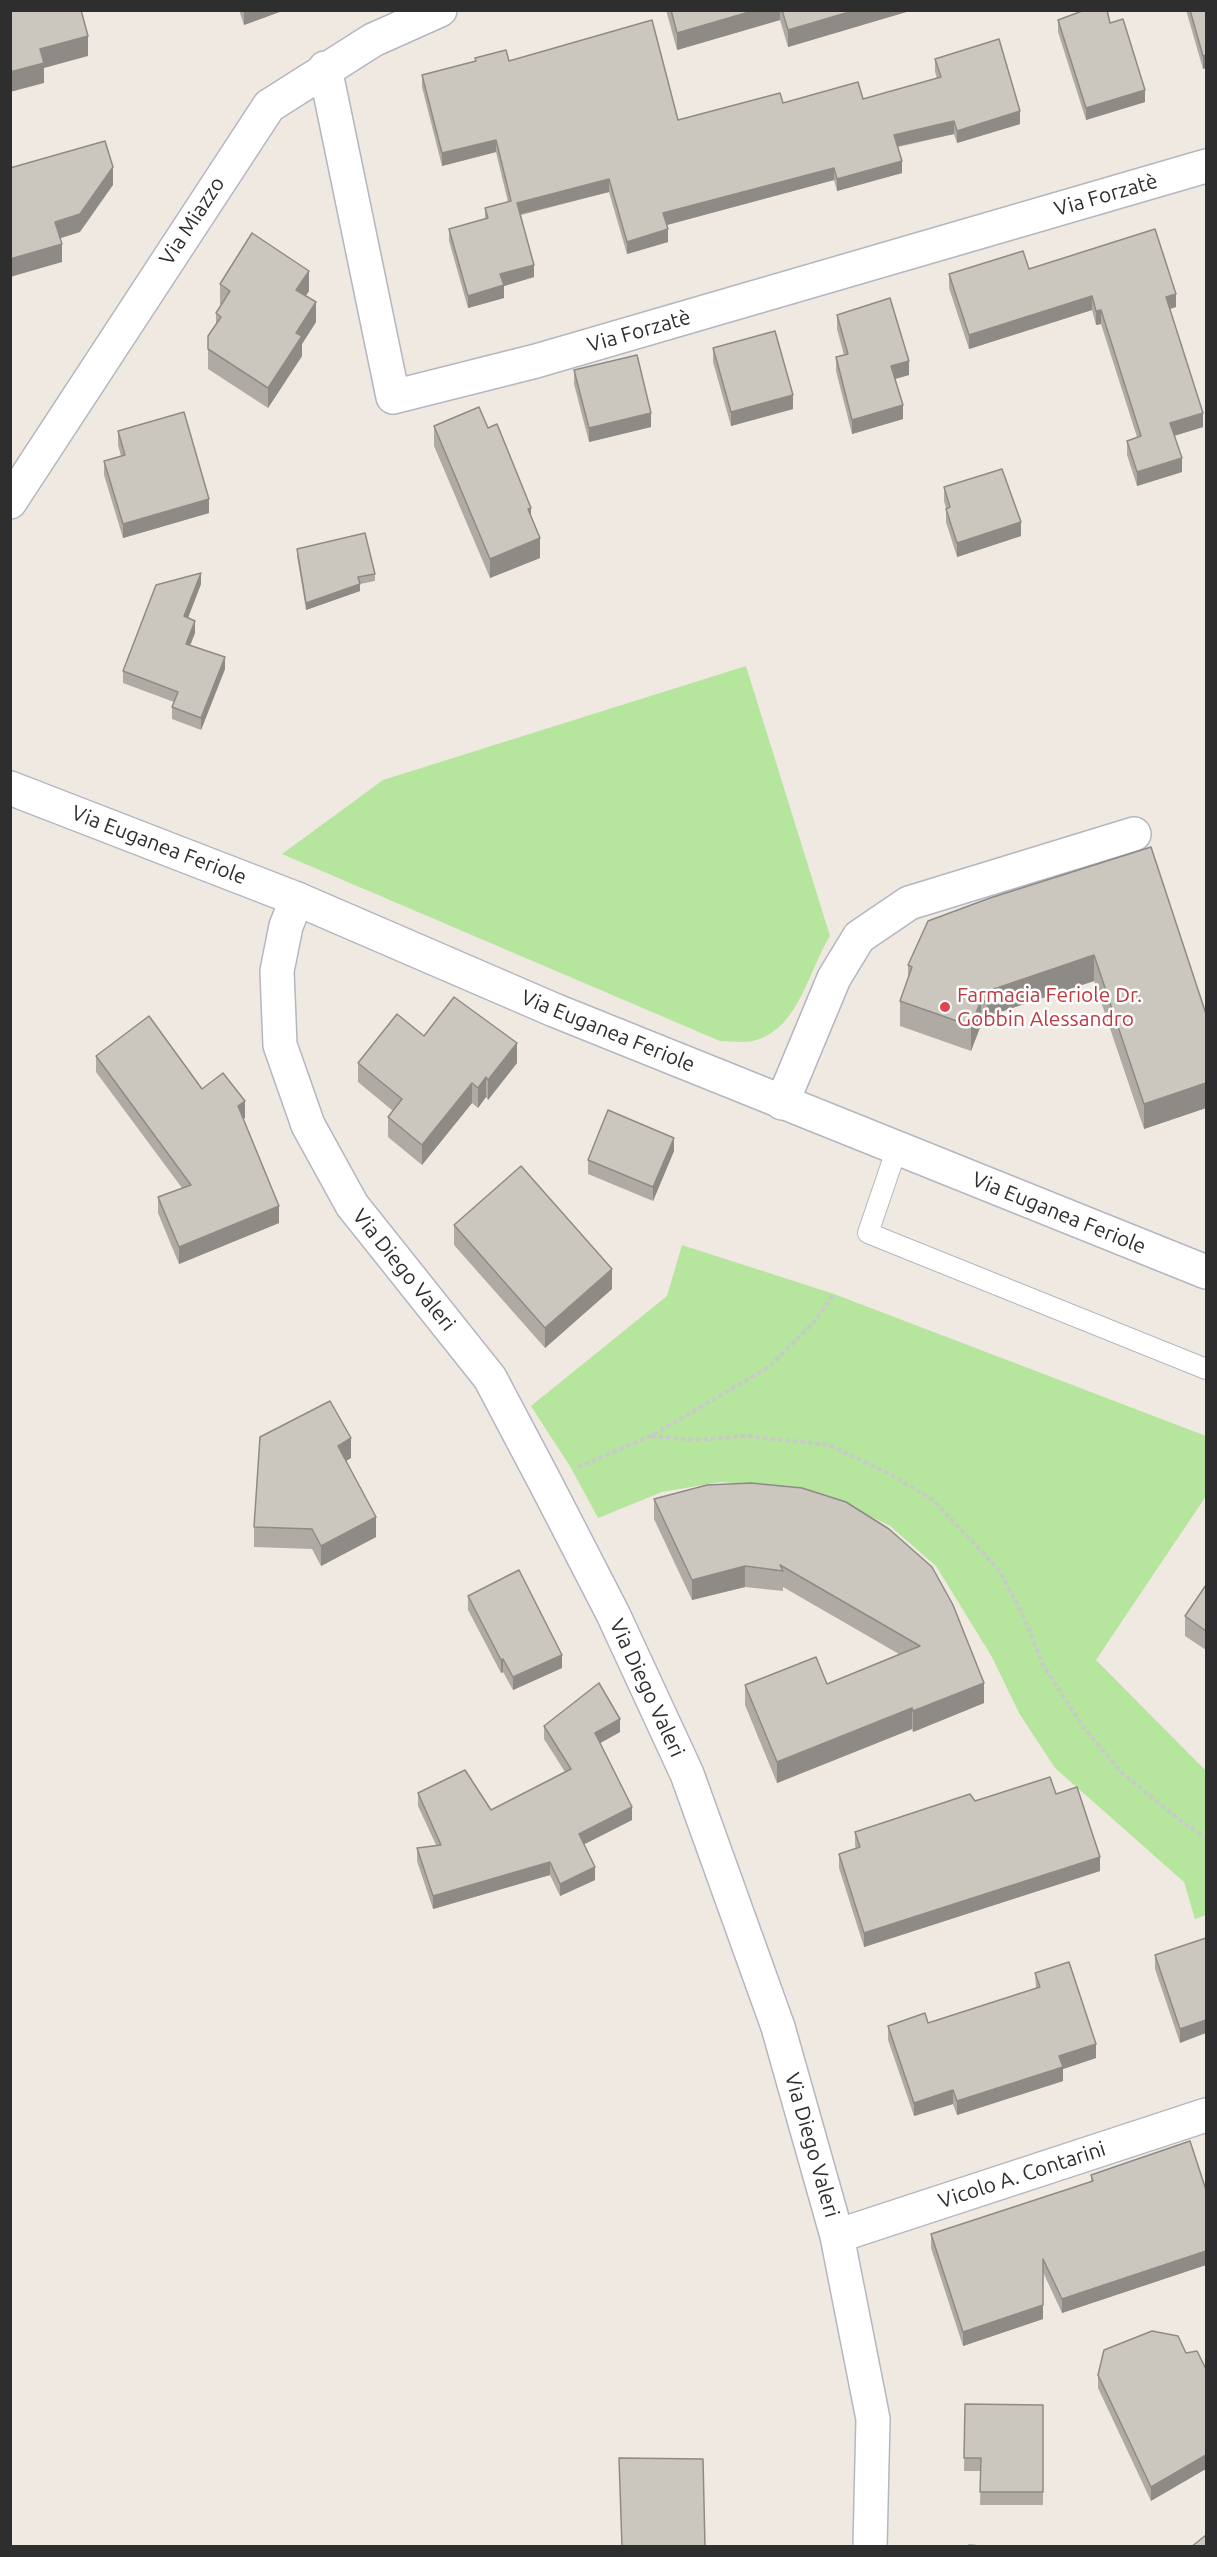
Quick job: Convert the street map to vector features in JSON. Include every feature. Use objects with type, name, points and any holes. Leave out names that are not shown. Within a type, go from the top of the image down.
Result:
[{"type":"street","name":"Via Miazzo","points":[[16,483],[269,106],[325,68],[373,40],[440,10]]},
{"type":"street","name":"Via Forzatè","points":[[325,68],[393,397],[536,361],[1206,166]]},
{"type":"street","name":"Via Euganea Feriole","points":[[10,788],[297,899],[554,1010],[1206,1272]]},
{"type":"street","points":[[782,1103],[834,978],[860,937],[909,903],[1134,834]]},
{"type":"street","name":"Via Diego Valeri","points":[[297,899],[286,926],[277,971],[280,1045],[308,1125],[352,1206],[490,1378],[546,1484],[613,1614],[687,1774],[778,2026],[837,2236],[873,2419],[870,2547]]},
{"type":"street","name":"Vicolo A. Contarini","points":[[837,2236],[1206,2115]]},
{"type":"lane","points":[[897,1148],[868,1233],[1206,1369]]},
{"type":"path","points":[[546,1484],[571,1468],[582,1466],[651,1436],[769,1368],[814,1322],[834,1294]]},
{"type":"path","points":[[651,1436],[695,1440],[745,1436],[829,1445],[888,1473],[933,1500],[999,1570],[1024,1617],[1043,1665],[1084,1728],[1121,1772],[1181,1821],[1206,1838]]},
{"type":"green space","points":[[746,666],[830,936],[801,998],[781,1025],[769,1035],[749,1042],[720,1041],[282,854],[383,780]]},
{"type":"green space","points":[[682,1245],[834,1294],[1206,1436],[1206,1496],[1096,1660],[1206,1771],[1206,1915],[1195,1919],[1184,1882],[1055,1768],[1019,1713],[992,1657],[936,1566],[890,1526],[829,1496],[780,1487],[720,1482],[662,1492],[598,1518],[571,1468],[531,1406],[667,1296]]},
{"type":"building","points":[[10,10],[81,10],[88,36],[40,49],[44,63],[10,72]]},
{"type":"building","points":[[671,10],[756,10],[677,33]]},
{"type":"building","points":[[782,10],[856,10],[788,30]]},
{"type":"building","points":[[1085,10],[1107,10],[1110,23],[1123,19],[1145,90],[1086,108],[1058,20]]},
{"type":"building","points":[[1190,10],[1206,10],[1206,55],[1203,56]]},
{"type":"building","points":[[652,20],[678,120],[780,93],[783,103],[858,82],[863,99],[941,77],[935,59],[999,39],[1020,111],[957,131],[954,121],[894,135],[902,161],[837,179],[834,168],[663,213],[668,229],[627,242],[609,179],[517,203],[534,265],[500,274],[504,285],[468,296],[449,229],[488,218],[485,208],[511,201],[496,140],[442,153],[422,75],[476,61],[475,58],[506,50],[509,61]]},
{"type":"building","points":[[105,141],[113,167],[80,214],[55,222],[62,244],[10,259],[10,168]]},
{"type":"building","points":[[1155,229],[1176,294],[1166,297],[1203,413],[1170,423],[1182,458],[1137,472],[1127,441],[1141,436],[1101,310],[1096,311],[1092,296],[969,335],[949,274],[1023,251],[1029,269]]},
{"type":"building","points":[[252,233],[309,271],[296,290],[316,302],[296,333],[302,336],[268,388],[208,349],[208,336],[221,317],[216,313],[230,291],[220,284]]},
{"type":"building","points":[[890,298],[909,361],[891,366],[903,405],[852,420],[836,357],[848,354],[837,315]]},
{"type":"building","points":[[775,331],[793,395],[731,412],[713,348]]},
{"type":"building","points":[[637,355],[651,413],[589,428],[574,370]]},
{"type":"building","points":[[479,407],[488,428],[497,424],[531,508],[528,509],[540,538],[490,559],[434,426]]},
{"type":"building","points":[[184,412],[209,499],[123,524],[104,461],[125,455],[118,431]]},
{"type":"building","points":[[1002,469],[1021,522],[957,543],[946,509],[950,507],[944,487]]},
{"type":"building","points":[[365,533],[375,574],[358,577],[360,584],[306,603],[297,549]]},
{"type":"building","points":[[201,573],[184,616],[195,621],[186,644],[225,657],[201,718],[172,707],[178,692],[123,671],[156,585]]},
{"type":"building","points":[[1151,847],[1206,1014],[1206,1083],[1144,1104],[1094,955],[991,990],[987,1002],[981,1000],[971,1026],[900,1001],[912,967],[908,965],[928,921],[990,898]]},
{"type":"building","points":[[454,997],[517,1043],[488,1080],[486,1077],[478,1088],[472,1083],[422,1145],[388,1117],[402,1099],[358,1063],[397,1014],[424,1036]]},
{"type":"building","points":[[149,1016],[202,1089],[223,1073],[245,1101],[238,1106],[279,1206],[179,1247],[158,1197],[191,1185],[96,1056]]},
{"type":"building","points":[[608,1110],[674,1138],[653,1187],[588,1160]]},
{"type":"building","points":[[521,1166],[612,1269],[545,1328],[454,1225]]},
{"type":"building","points":[[330,1401],[351,1438],[338,1446],[376,1517],[321,1546],[312,1529],[254,1527],[260,1437]]},
{"type":"building","points":[[751,1483],[802,1488],[846,1502],[889,1529],[932,1567],[953,1605],[984,1683],[913,1711],[912,1708],[777,1762],[745,1685],[816,1657],[827,1684],[920,1646],[780,1565],[783,1571],[745,1566],[692,1580],[654,1499],[707,1485]]},
{"type":"building","points":[[519,1570],[562,1655],[513,1677],[503,1659],[501,1660],[468,1596]]},
{"type":"building","points":[[1206,1585],[1206,1631],[1185,1616]]},
{"type":"building","points":[[599,1683],[620,1719],[595,1733],[632,1807],[579,1834],[595,1867],[560,1884],[550,1862],[433,1896],[417,1848],[441,1845],[418,1793],[465,1770],[491,1810],[571,1769],[544,1726]]},
{"type":"building","points":[[1050,1777],[1056,1794],[1077,1787],[1100,1857],[864,1933],[839,1854],[860,1847],[855,1832],[970,1794],[975,1801]]},
{"type":"building","points":[[1206,1938],[1206,2020],[1180,2029],[1155,1955]]},
{"type":"building","points":[[1069,1962],[1096,2044],[1059,2056],[1063,2067],[957,2101],[953,2090],[914,2103],[888,2026],[925,2013],[928,2023],[1040,1987],[1035,1973]]},
{"type":"building","points":[[1190,2141],[1206,2190],[1206,2251],[1062,2299],[1043,2259],[1043,2305],[963,2332],[931,2234],[1093,2181],[1091,2175]]},
{"type":"building","points":[[1152,2331],[1178,2336],[1186,2353],[1197,2351],[1206,2369],[1206,2455],[1151,2487],[1098,2375],[1104,2350]]},
{"type":"building","points":[[965,2404],[1043,2405],[1043,2492],[980,2492],[981,2458],[964,2458]]},
{"type":"building","points":[[619,2458],[703,2459],[705,2547],[622,2547]]},
{"type":"building","points":[[1206,2535],[1206,2547],[1191,2547]]},
{"type":"building","points":[[969,2545],[992,2547],[969,2547]]},
{"type":"place","name":"Farmacia Feriole Dr. Gobbin Alessandro","points":[[945,1007]]}]
